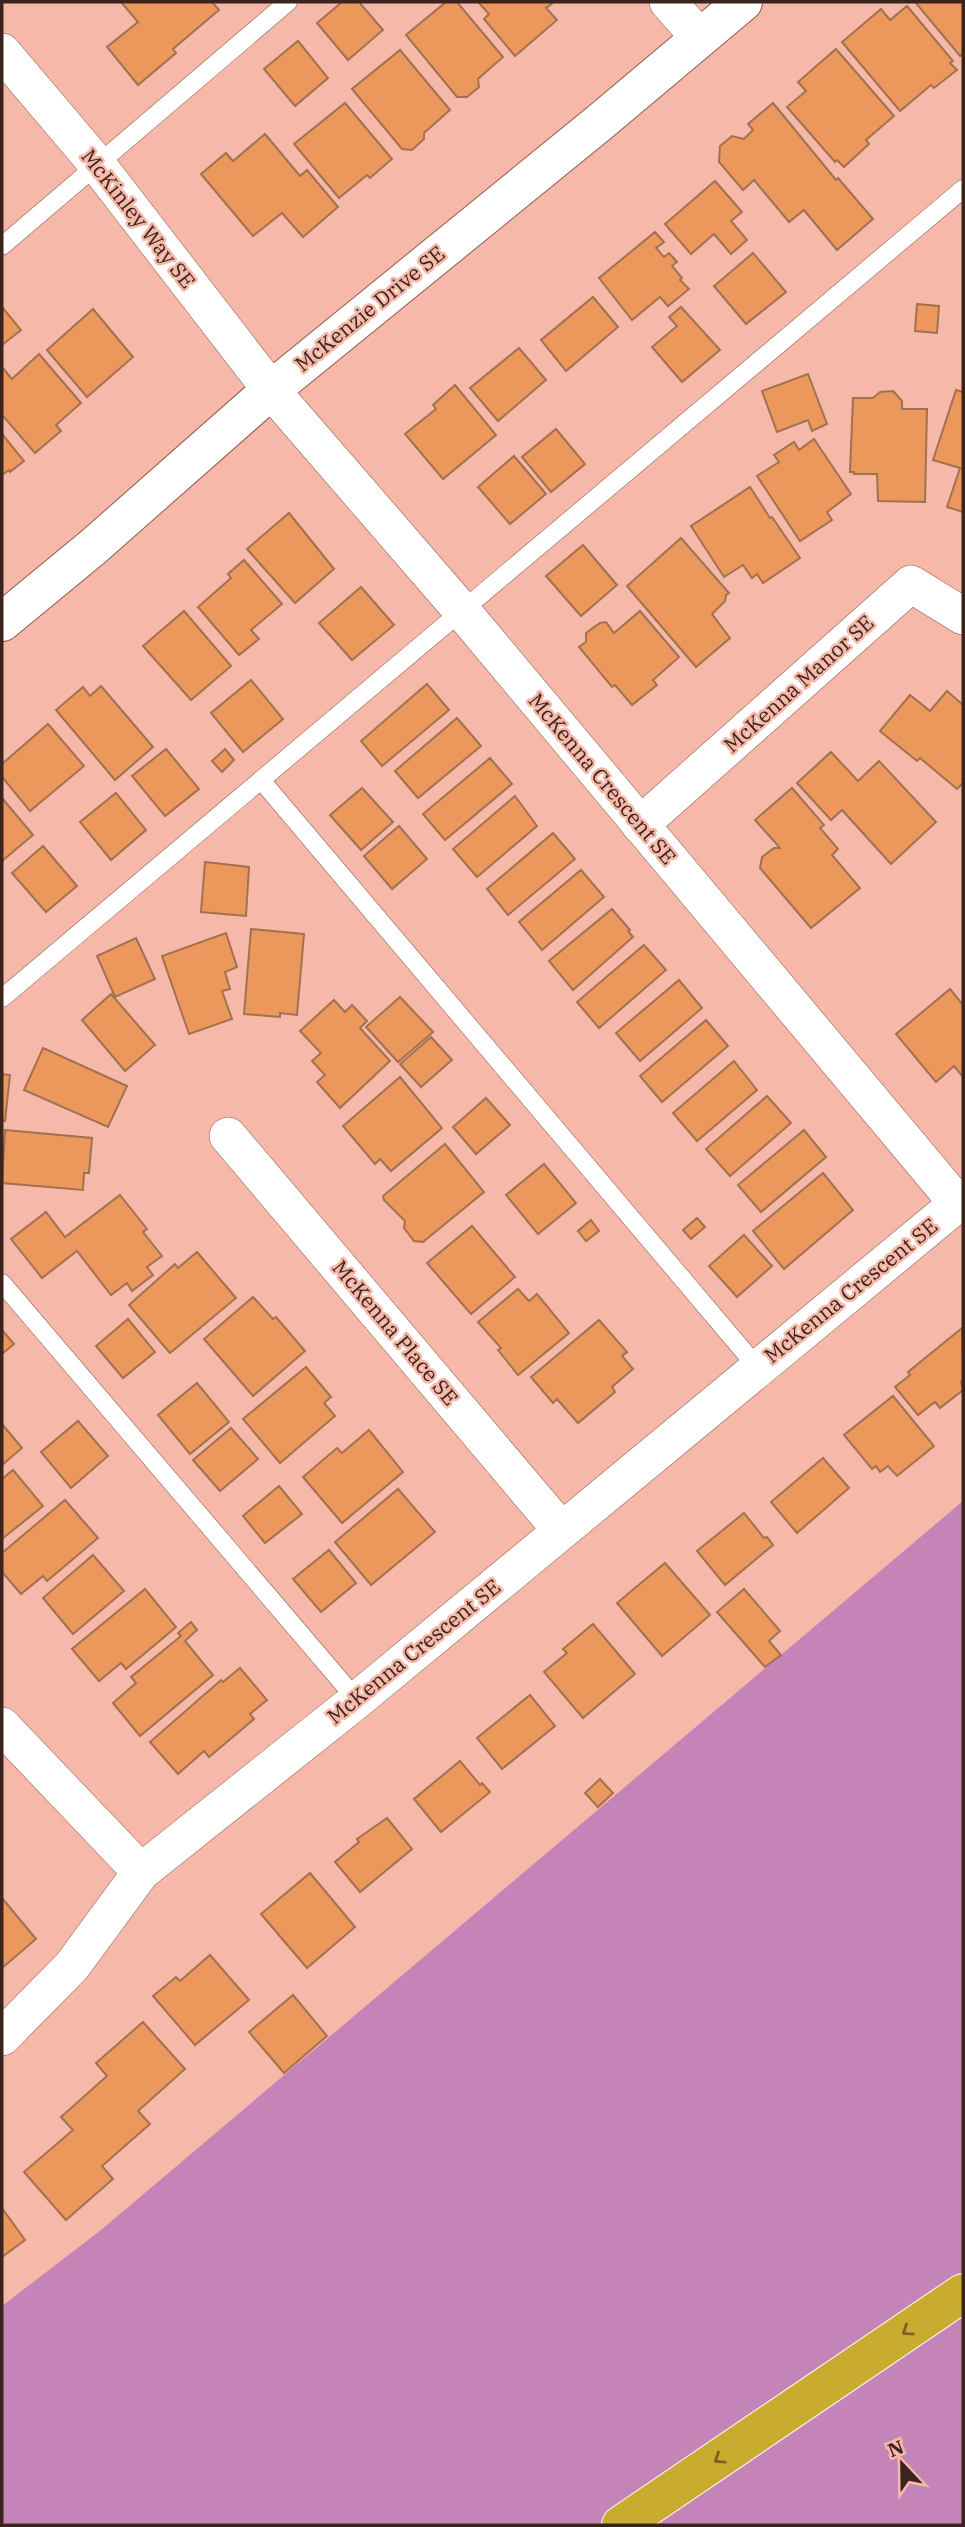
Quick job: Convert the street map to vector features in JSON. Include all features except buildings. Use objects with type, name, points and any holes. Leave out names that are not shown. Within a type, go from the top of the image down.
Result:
[{"type":"highway","points":[[621,2525],[963,2293]]},
{"type":"street","points":[[668,2],[700,38]]},
{"type":"street","name":"McKenzie Drive SE","points":[[2,622],[93,547],[271,390],[743,2]]},
{"type":"street","name":"McKinley Way SE","points":[[2,52],[96,163],[271,390]]},
{"type":"street","name":"McKenna Crescent SE","points":[[2,2038],[72,1966],[141,1872],[357,1700],[961,1201],[640,825],[462,611],[271,390]]},
{"type":"street","name":"McKenna Manor SE","points":[[640,825],[911,584],[963,616]]},
{"type":"street","name":"McKenna Place SE","points":[[228,1136],[562,1530]]},
{"type":"street","points":[[4,1735],[141,1872]]},
{"type":"lane","points":[[2,246],[96,163],[288,2]]},
{"type":"lane","points":[[2,998],[462,611],[960,198]]},
{"type":"lane","points":[[261,780],[757,1367]]},
{"type":"lane","points":[[2,1283],[357,1700]]},
{"type":"shaded area","points":[[963,1501],[963,2525],[2,2525],[2,2306],[101,2230]]}]
